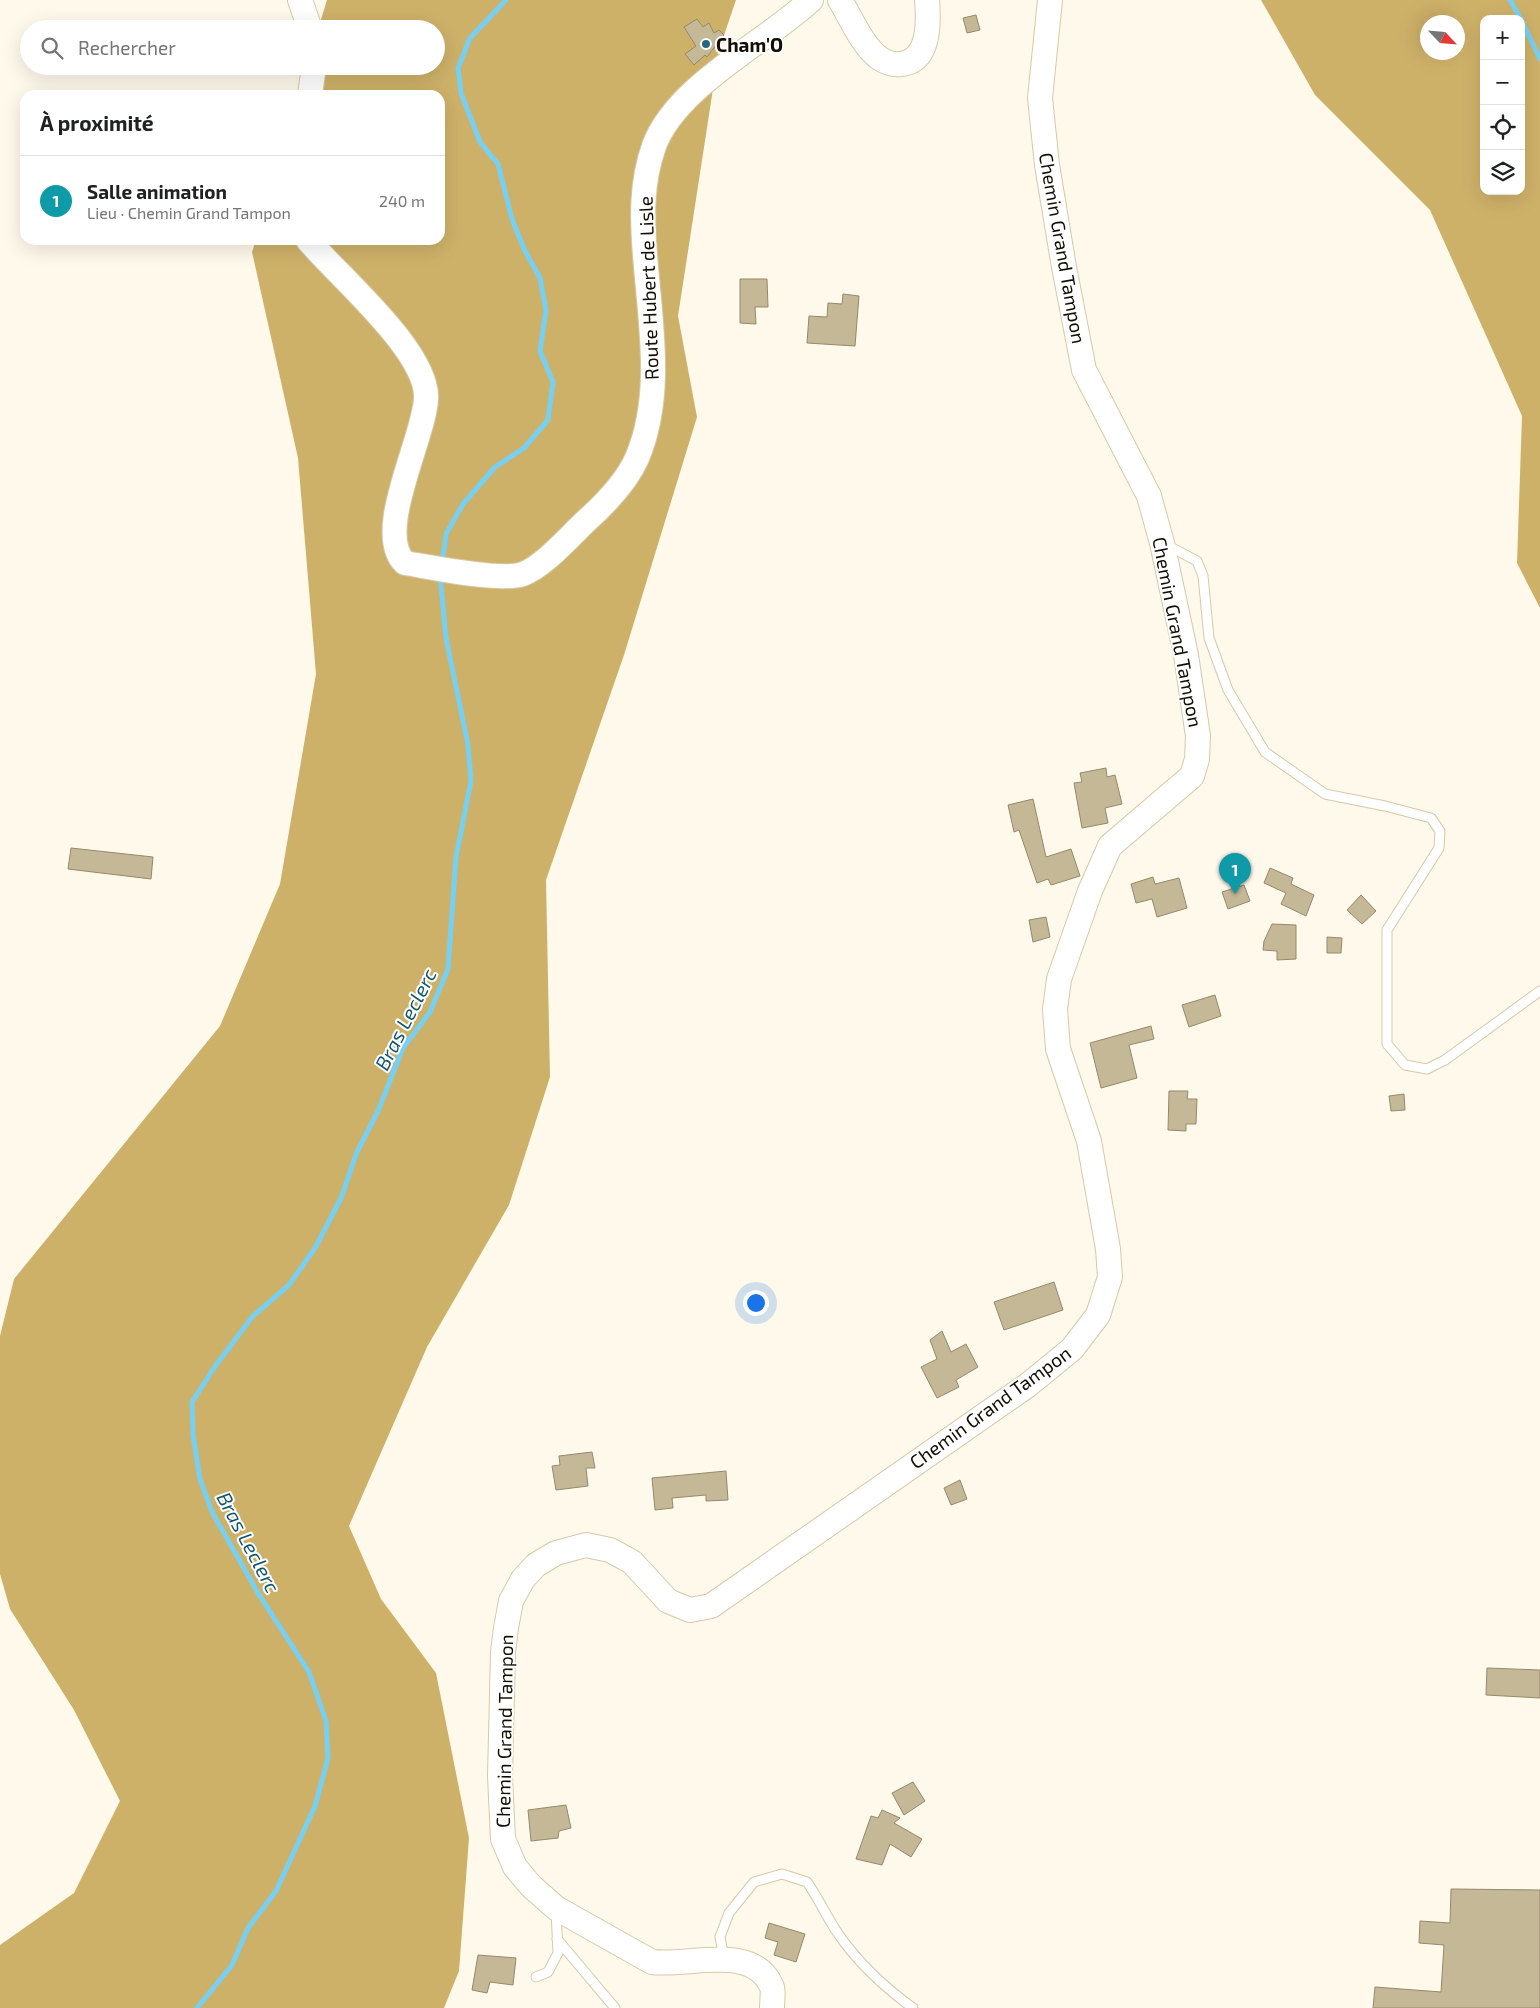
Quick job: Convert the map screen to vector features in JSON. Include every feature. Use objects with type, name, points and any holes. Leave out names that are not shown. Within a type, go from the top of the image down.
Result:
[{"type":"main road","points":[[300,0],[307,20]]},
{"type":"main road","name":"Route Hubert de Lisle","points":[[313,245],[414,358],[423,378],[426,398],[423,421],[400,489],[394,541],[397,556],[405,563],[499,576],[522,574],[539,564],[617,490],[637,459],[650,414],[653,362],[642,213],[645,174],[655,144],[675,113],[702,85],[767,37],[812,0]]},
{"type":"main road","points":[[840,0],[870,48],[879,58],[889,63],[898,64],[914,60],[921,52],[926,32],[927,0]]},
{"type":"main road","name":"Chemin Grand Tampon","points":[[772,2008],[772,1986],[758,1968],[724,1959],[665,1964],[652,1962],[556,1908],[530,1886],[515,1867],[502,1839],[500,1776],[503,1652],[511,1600],[523,1579],[536,1565],[556,1553],[586,1545],[610,1550],[632,1562],[668,1601],[690,1610],[711,1606],[1028,1385],[1072,1349],[1098,1315],[1110,1277],[1108,1249],[1089,1141],[1058,1049],[1055,1009],[1059,979],[1090,891],[1110,846],[1192,776],[1198,758],[1198,736],[1186,655],[1162,543],[1149,496],[1084,370],[1049,174],[1040,98],[1050,0]]},
{"type":"main road","points":[[311,90],[313,75]]},
{"type":"lane","points":[[1162,543],[1197,561],[1203,576],[1209,638],[1228,690],[1265,752],[1325,794],[1432,818],[1440,831],[1439,848],[1386,930],[1387,1044],[1405,1065],[1427,1069],[1445,1060],[1540,990]]},
{"type":"lane","points":[[724,1959],[720,1937],[729,1913],[754,1882],[782,1874],[807,1882],[838,1933],[860,1962],[884,1987],[913,2008]]},
{"type":"lane","points":[[536,1977],[548,1972],[558,1953],[556,1908]]},
{"type":"lane","points":[[557,1939],[615,2008]]},
{"type":"shaded area","points":[[327,0],[736,0],[719,50],[678,316],[697,417],[624,655],[546,880],[550,1077],[509,1205],[427,1347],[349,1526],[381,1599],[436,1673],[469,1838],[459,1971],[444,2008],[0,2008],[0,1945],[74,1893],[120,1801],[74,1710],[10,1609],[0,1574],[0,1336],[14,1279],[220,1026],[280,884],[316,674],[298,458],[252,252],[254,245],[445,245],[445,90],[300,90],[305,75],[445,75],[445,20],[321,20]]},
{"type":"shaded area","points":[[1261,0],[1540,0],[1540,608],[1517,563],[1522,416],[1430,210],[1315,95]]},
{"type":"building","points":[[976,15],[980,30],[967,33],[963,18]]},
{"type":"building","name":"Cham'O","points":[[697,19],[703,27],[709,23],[714,33],[719,30],[724,35],[707,57],[705,55],[694,65],[685,54],[696,46],[684,27]]},
{"type":"building","points":[[740,279],[767,279],[768,307],[755,307],[756,324],[740,323]]},
{"type":"building","points":[[843,294],[859,296],[855,346],[807,343],[809,316],[827,317],[828,303],[842,304]]},
{"type":"building","points":[[1106,768],[1107,777],[1115,775],[1122,804],[1105,808],[1108,823],[1082,828],[1074,783],[1082,782],[1080,773]]},
{"type":"building","points":[[1033,799],[1046,857],[1071,849],[1080,876],[1051,885],[1048,879],[1037,883],[1019,830],[1014,832],[1008,805]]},
{"type":"building","points":[[71,848],[153,857],[151,879],[68,869]]},
{"type":"building","points":[[1270,868],[1293,878],[1291,884],[1314,895],[1306,916],[1281,904],[1286,893],[1264,883]]},
{"type":"building","points":[[1153,877],[1155,884],[1179,878],[1187,908],[1157,917],[1152,899],[1136,903],[1131,884]]},
{"type":"building","points":[[1244,885],[1250,901],[1228,909],[1222,892]]},
{"type":"building","points":[[1361,895],[1376,911],[1362,924],[1347,910]]},
{"type":"building","points":[[1046,917],[1050,937],[1033,942],[1029,920]]},
{"type":"building","points":[[1272,924],[1296,925],[1296,959],[1277,960],[1277,951],[1263,950],[1264,941]]},
{"type":"building","points":[[1327,937],[1342,938],[1341,953],[1327,953]]},
{"type":"building","points":[[1215,995],[1221,1016],[1189,1027],[1182,1005]]},
{"type":"building","points":[[1151,1026],[1154,1039],[1129,1045],[1137,1078],[1101,1088],[1090,1043]]},
{"type":"building","points":[[1169,1091],[1188,1091],[1187,1099],[1197,1099],[1196,1124],[1186,1124],[1186,1131],[1168,1130]]},
{"type":"building","points":[[1404,1094],[1405,1110],[1391,1111],[1389,1096]]},
{"type":"building","points":[[1054,1282],[1063,1310],[1004,1330],[994,1302]]},
{"type":"building","points":[[942,1331],[951,1352],[966,1344],[978,1367],[956,1380],[959,1387],[937,1398],[921,1367],[937,1359],[930,1340]]},
{"type":"building","points":[[592,1452],[595,1468],[586,1468],[588,1486],[556,1490],[552,1466],[560,1465],[559,1456]]},
{"type":"building","points":[[726,1471],[728,1500],[706,1501],[706,1495],[672,1498],[673,1508],[655,1510],[652,1478]]},
{"type":"building","points":[[960,1480],[967,1499],[951,1505],[944,1488]]},
{"type":"building","points":[[1487,1668],[1540,1670],[1540,1698],[1486,1695]]},
{"type":"building","points":[[913,1782],[925,1801],[904,1815],[892,1793]]},
{"type":"building","points":[[566,1805],[571,1828],[559,1831],[558,1838],[531,1841],[528,1810]]},
{"type":"building","points":[[882,1810],[900,1818],[894,1823],[922,1839],[911,1857],[890,1844],[882,1865],[856,1859],[871,1816],[878,1818]]},
{"type":"building","points":[[1451,1889],[1540,1890],[1540,2008],[1373,2008],[1375,1987],[1441,1992],[1444,1945],[1419,1943],[1420,1921],[1450,1923]]},
{"type":"building","points":[[769,1923],[805,1934],[796,1962],[774,1955],[778,1942],[765,1938]]},
{"type":"building","points":[[478,1955],[516,1958],[513,1985],[490,1982],[487,1993],[472,1990]]},
{"type":"waterway","name":"Bras Leclerc","points":[[442,564],[446,534],[463,504],[495,467],[524,448],[548,420],[553,382],[540,351],[546,310],[540,278],[525,251],[512,219],[498,164],[480,142],[461,93],[458,68],[470,38],[506,0]]},
{"type":"waterway","points":[[1510,0],[1519,15]]},
{"type":"waterway","points":[[1525,27],[1540,59]]},
{"type":"waterway","name":"Bras Leclerc","points":[[197,2008],[232,1965],[248,1928],[276,1891],[315,1806],[328,1758],[326,1721],[309,1672],[258,1593],[212,1512],[200,1479],[193,1435],[192,1402],[216,1365],[252,1317],[289,1285],[315,1248],[341,1198],[357,1152],[378,1111],[403,1048],[430,1012],[448,969],[456,857],[471,781],[468,745],[446,638],[440,575]]},
{"type":"place","name":"Cham'O","points":[[706,44]]},
{"type":"place","name":"Salle animation","points":[[1235,894]]}]
